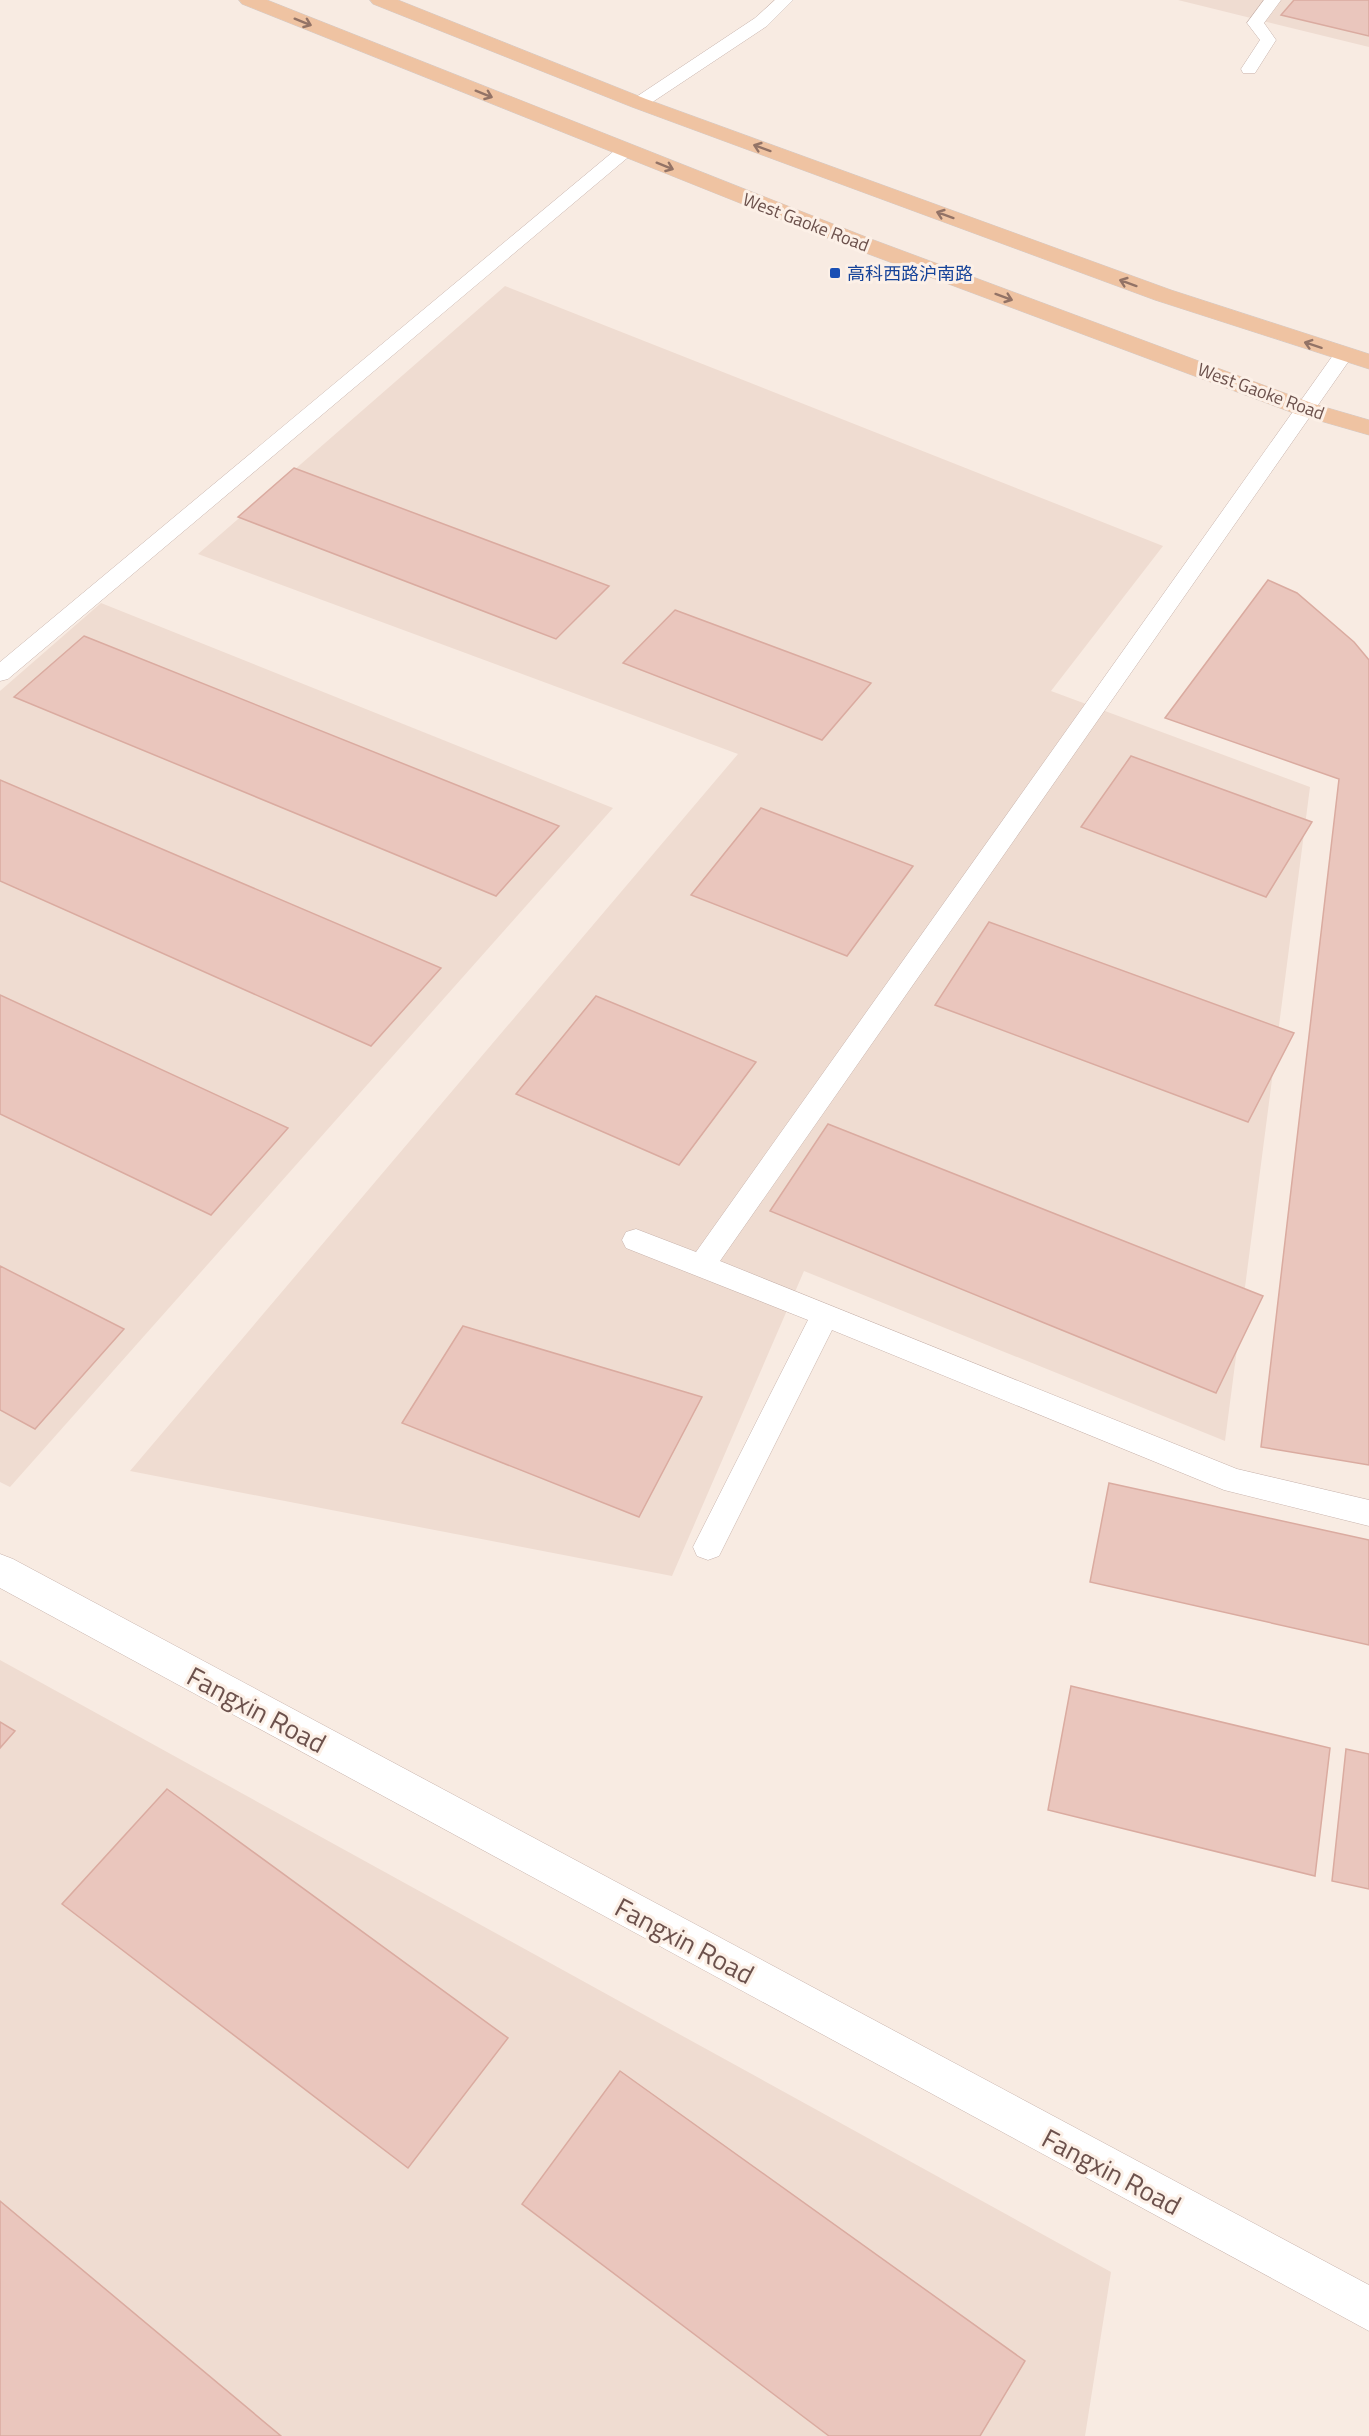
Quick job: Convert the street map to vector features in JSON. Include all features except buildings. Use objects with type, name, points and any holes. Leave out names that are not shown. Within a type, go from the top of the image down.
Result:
[{"type":"main road","name":"West Gaoke Road","points":[[249,0],[863,244],[1305,409],[1369,428]]},
{"type":"main road","points":[[380,0],[639,103],[1163,296],[1369,362]]},
{"type":"street","name":"Fangxin Road","points":[[0,1570],[1369,2309]]},
{"type":"lane","points":[[639,103],[761,22],[785,0]]},
{"type":"lane","points":[[1249,69],[1268,40],[1255,23],[1274,0]]},
{"type":"lane","points":[[0,674],[626,150]]},
{"type":"lane","points":[[702,1265],[1342,355]]},
{"type":"lane","points":[[636,1240],[1234,1481],[1369,1513]]},
{"type":"lane","points":[[708,1547],[825,1315]]},
{"type":"shaded area","points":[[1178,0],[1369,0],[1369,47]]},
{"type":"shaded area","points":[[505,286],[1163,546],[1051,691],[1310,787],[1225,1441],[804,1271],[672,1576],[130,1471],[738,754],[198,554]]},
{"type":"shaded area","points":[[101,603],[613,808],[10,1487],[0,1482],[0,691]]},
{"type":"shaded area","points":[[0,1660],[1111,2272],[1085,2436],[0,2436]]},
{"type":"place","name":"高科西路沪南路","points":[[835,273]]}]
